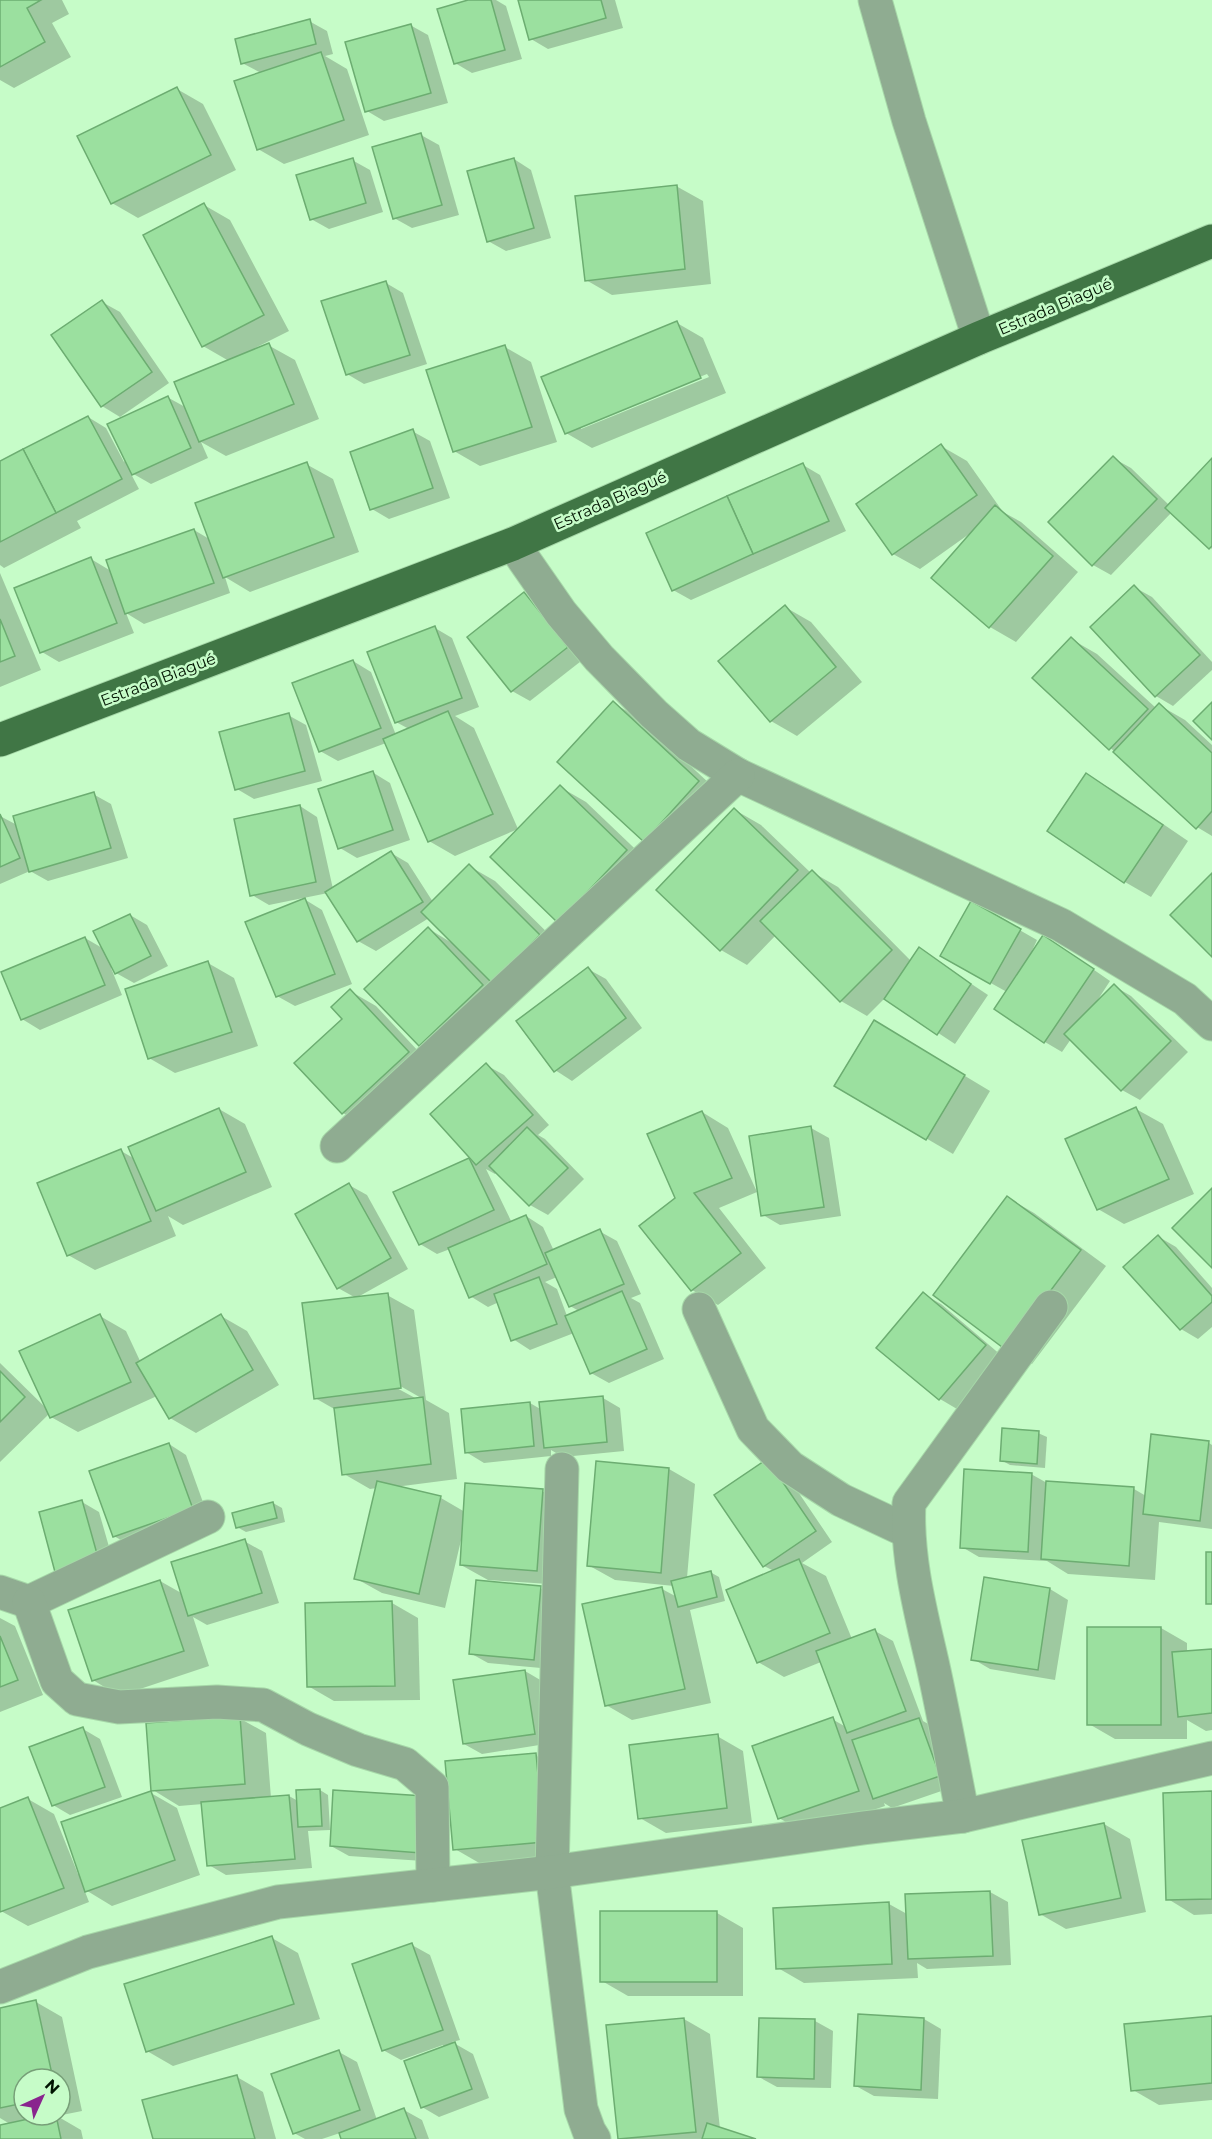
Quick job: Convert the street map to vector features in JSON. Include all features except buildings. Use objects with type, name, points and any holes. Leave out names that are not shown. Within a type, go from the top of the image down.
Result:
[{"type":"main road","name":"Estrada Biagué","points":[[0,740],[513,544],[978,338],[1212,241]]},
{"type":"street","points":[[875,0],[909,121],[978,338]]},
{"type":"street","points":[[513,544],[561,613],[599,658],[654,714],[689,745],[738,775],[1061,925],[1185,999],[1212,1024]]},
{"type":"street","points":[[337,1146],[738,775]]},
{"type":"street","points":[[963,1816],[944,1713],[918,1599],[908,1531],[909,1503],[1051,1307]]},
{"type":"street","points":[[699,1309],[753,1429],[790,1467],[841,1500],[908,1531]]},
{"type":"street","points":[[562,1469],[552,1872],[581,2109],[594,2139]]},
{"type":"street","points":[[208,1517],[14,1597],[57,1681],[76,1699],[118,1707],[217,1702],[263,1705],[308,1729],[358,1750],[405,1764],[432,1787],[433,1885]]},
{"type":"street","points":[[0,1987],[88,1952],[278,1902],[552,1872],[963,1816],[1212,1758]]}]
